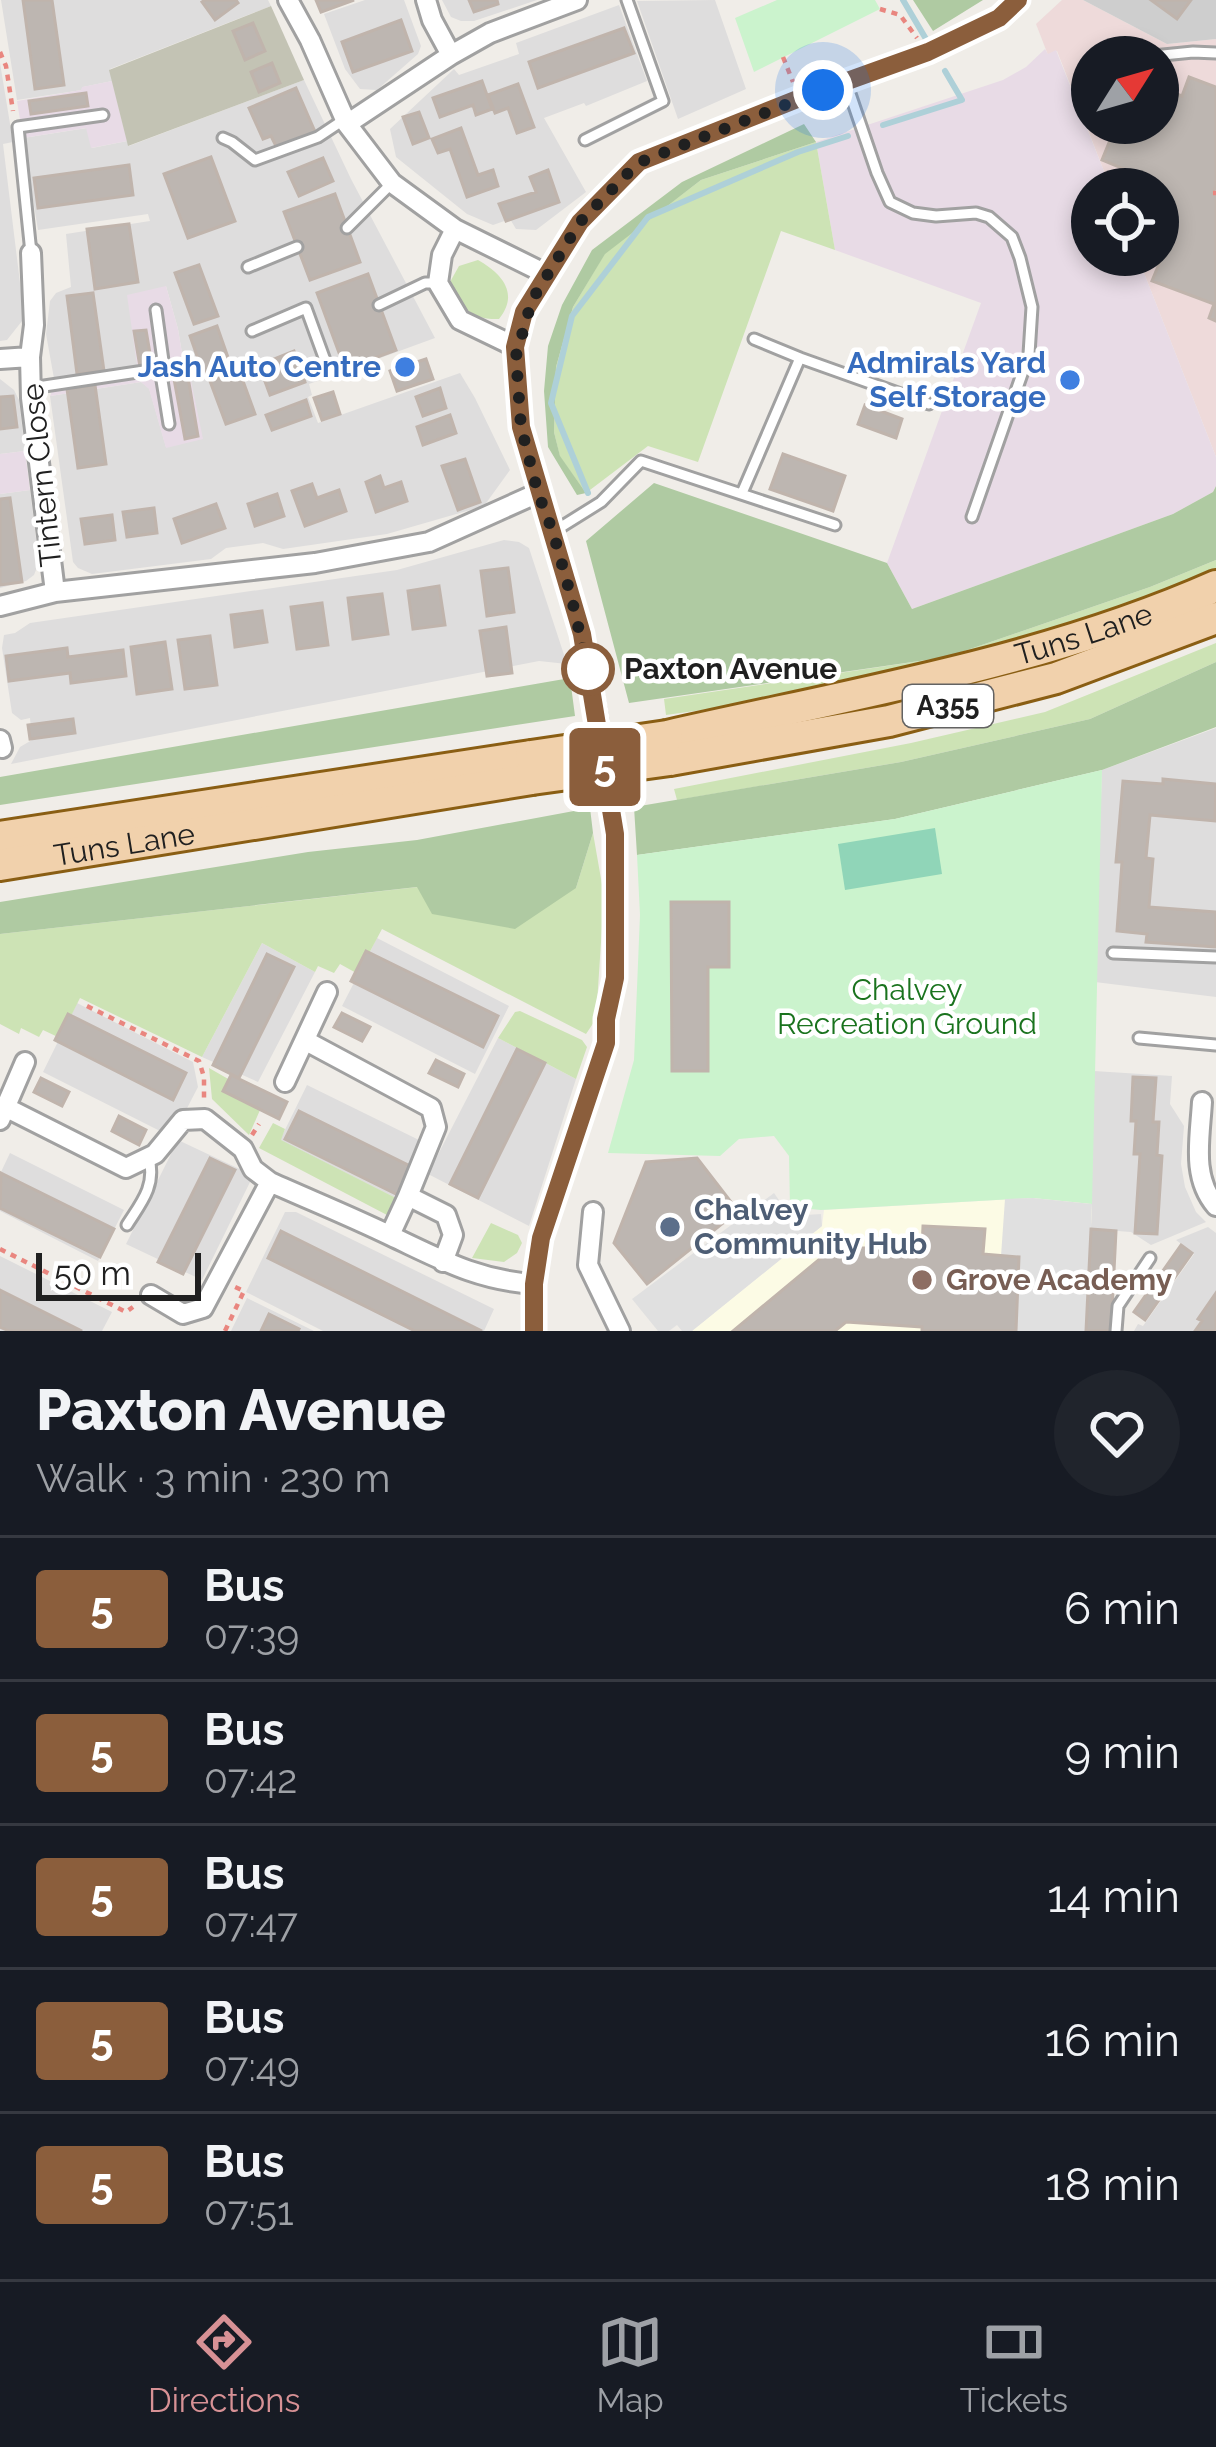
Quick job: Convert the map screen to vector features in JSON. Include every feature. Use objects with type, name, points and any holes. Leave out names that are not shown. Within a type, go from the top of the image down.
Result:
[{"type":"main road","name":"Tuns Lane","points":[[669,748],[1017,656],[1216,586]]},
{"type":"main road","name":"Tuns Lane","points":[[669,748],[889,721],[1035,683],[1216,618]]},
{"type":"main road","name":"A355","points":[[532,768],[669,748]]},
{"type":"main road","name":"Tuns Lane","points":[[0,837],[532,768]]},
{"type":"main road","name":"Tuns Lane","points":[[0,866],[532,768]]},
{"type":"street","points":[[288,0],[346,122],[392,184],[455,229],[546,274]]},
{"type":"street","points":[[426,0],[452,55]]},
{"type":"street","points":[[346,122],[490,33],[577,0]]},
{"type":"street","points":[[534,1331],[541,1238],[606,1043],[615,978],[615,834],[582,634],[521,427],[515,347],[524,312],[580,222],[639,162],[928,52],[999,18],[1018,0]]},
{"type":"street","points":[[455,229],[442,255],[438,283],[460,320],[515,347]]},
{"type":"street","name":"Tintern Close","points":[[31,253],[31,388],[55,592]]},
{"type":"street","name":"Tintern Close","points":[[0,359],[30,357]]},
{"type":"street","points":[[0,607],[55,592],[316,563],[429,542],[538,493]]},
{"type":"street","points":[[285,1082],[327,992]]},
{"type":"street","points":[[306,1041],[431,1108],[436,1127],[390,1235]]},
{"type":"street","points":[[26,1062],[3,1114],[126,1168],[155,1154],[183,1120],[205,1119],[270,1182],[443,1262],[498,1281],[534,1284]]},
{"type":"street","points":[[1202,1102],[1198,1168],[1216,1206]]},
{"type":"street","points":[[151,1294],[183,1314],[203,1308],[270,1182]]},
{"type":"street","points":[[408,1196],[446,1215],[453,1235],[443,1262]]},
{"type":"street","points":[[593,1212],[588,1265],[620,1331]]},
{"type":"lane","points":[[585,140],[663,101],[628,0]]},
{"type":"lane","points":[[1179,53],[1216,53]]},
{"type":"lane","points":[[846,82],[890,202],[913,213],[976,213],[989,218],[1012,237],[1020,258],[1032,307],[1029,354],[972,517]]},
{"type":"lane","points":[[31,253],[18,127],[103,115]]},
{"type":"lane","points":[[223,138],[255,160],[346,122]]},
{"type":"lane","points":[[347,228],[392,184]]},
{"type":"lane","points":[[248,267],[297,247]]},
{"type":"lane","points":[[380,305],[425,283],[438,283]]},
{"type":"lane","points":[[252,331],[306,308],[326,363]]},
{"type":"lane","points":[[31,388],[164,368],[156,310]]},
{"type":"lane","points":[[315,329],[328,323]]},
{"type":"lane","points":[[754,339],[929,404]]},
{"type":"lane","points":[[742,494],[800,358]]},
{"type":"lane","points":[[160,368],[169,424]]},
{"type":"lane","points":[[553,532],[601,502],[641,461],[835,525]]},
{"type":"lane","points":[[1113,953],[1216,957]]},
{"type":"lane","points":[[1139,1038],[1216,1045]]},
{"type":"lane","points":[[127,1225],[151,1186],[148,1157]]},
{"type":"lane","points":[[1116,1331],[1118,1306],[1150,1258]]},
{"type":"path","points":[[880,9],[900,15],[928,52]]},
{"type":"path","points":[[0,52],[18,127]]},
{"type":"path","points":[[87,1006],[199,1060],[205,1119]]},
{"type":"path","points":[[0,1249],[125,1312],[151,1294]]},
{"type":"path","points":[[220,1279],[244,1291],[224,1331]]},
{"type":"shaded area","points":[[1,0],[268,0],[271,6],[110,69],[112,81],[17,100]]},
{"type":"shaded area","points":[[365,0],[404,0],[421,46],[377,90],[360,89],[345,69],[324,14]]},
{"type":"shaded area","points":[[442,0],[537,0],[461,21],[451,17]]},
{"type":"shaded area","points":[[715,0],[746,89],[678,119],[637,1]]},
{"type":"shaded area","points":[[1062,0],[1083,0],[1152,36],[1071,36],[1071,87],[1057,51],[1048,55],[1036,24]]},
{"type":"shaded area","points":[[1083,0],[1216,0],[1216,39],[1179,43],[1179,36],[1152,36]]},
{"type":"shaded area","points":[[619,5],[647,81],[544,118],[586,192],[536,230],[516,229],[510,219],[493,225],[467,214],[396,157],[390,129],[454,69],[459,75],[519,54],[516,43]]},
{"type":"shaded area","points":[[271,6],[304,80],[128,146],[109,70]]},
{"type":"shaded area","points":[[1216,39],[1216,457],[1145,276],[1179,276],[1179,168],[1103,168],[1093,144],[1179,144],[1179,43]]},
{"type":"shaded area","name":"Admirals Yard Self Storage","points":[[1045,49],[1048,54],[1056,50],[1071,88],[1071,144],[1093,144],[1103,168],[1071,168],[1071,276],[1145,276],[1216,457],[1216,486],[1173,514],[912,609],[887,563],[981,303],[835,250],[816,142],[1003,80]]},
{"type":"shaded area","points":[[0,63],[13,142],[3,144],[22,321],[7,340],[0,341]]},
{"type":"shaded area","points":[[304,80],[435,338],[309,384],[312,395],[308,397],[318,423],[460,373],[510,470],[484,506],[387,534],[283,549],[263,543],[226,548],[211,559],[92,574],[78,568],[73,562],[50,396],[141,382],[149,388],[166,447],[185,372],[166,286],[138,373],[55,384],[46,334],[50,301],[71,287],[66,234],[150,221],[148,214],[38,230],[23,138],[87,128],[92,148],[127,141],[129,146]]},
{"type":"shaded area","points":[[112,81],[127,141],[91,148],[86,128],[23,138],[17,101]]},
{"type":"shaded area","points":[[166,286],[203,439],[166,448],[149,389],[141,382],[50,396],[55,384],[138,372],[127,295]]},
{"type":"shaded area","points":[[0,379],[19,400],[25,451],[0,454]]},
{"type":"shaded area","points":[[25,451],[30,490],[0,494],[0,454]]},
{"type":"shaded area","points":[[30,490],[39,562],[26,581],[0,588],[0,494]]},
{"type":"shaded area","points":[[504,540],[529,548],[567,664],[539,661],[11,764],[20,747],[32,740],[30,718],[21,720],[12,713],[2,648],[4,635],[30,623],[397,570]]},
{"type":"shaded area","points":[[1216,728],[1216,997],[1095,982],[1102,770]]},
{"type":"shaded area","points":[[377,938],[509,1006],[475,1074],[342,1006]]},
{"type":"shaded area","points":[[262,943],[315,972],[258,1082],[202,1057]]},
{"type":"shaded area","points":[[77,1003],[193,1062],[198,1087],[183,1116],[160,1131],[43,1072]]},
{"type":"shaded area","points":[[498,1038],[576,1079],[529,1226],[428,1174]]},
{"type":"shaded area","points":[[1094,1071],[1172,1076],[1170,1104],[1184,1126],[1181,1164],[1185,1187],[1206,1222],[1151,1245],[1131,1232],[1091,1229]]},
{"type":"shaded area","points":[[307,1085],[421,1141],[394,1197],[280,1140]]},
{"type":"shaded area","points":[[178,1140],[248,1173],[251,1180],[202,1280],[126,1244]]},
{"type":"shaded area","points":[[10,1153],[124,1210],[98,1261],[0,1211],[0,1174]]},
{"type":"shaded area","points":[[774,1193],[790,1216],[821,1214],[822,1226],[692,1331],[682,1331],[677,1325],[658,1331],[632,1299]]},
{"type":"shaded area","name":"Grove Academy","points":[[1033,1198],[1092,1204],[1086,1331],[692,1331],[822,1226],[824,1210]]},
{"type":"shaded area","points":[[1005,1199],[1092,1204],[1086,1331],[1015,1331],[1019,1258],[1001,1256]]},
{"type":"shaded area","points":[[285,1212],[296,1212],[494,1309],[484,1331],[323,1331],[246,1292]]},
{"type":"shaded area","points":[[1208,1227],[1216,1233],[1216,1331],[1134,1331],[1138,1324],[1143,1326],[1194,1254],[1176,1240]]},
{"type":"shaded area","points":[[0,1256],[112,1312],[102,1331],[0,1331]]},
{"type":"shaded area","points":[[247,1298],[314,1331],[231,1331]]},
{"type":"green space","points":[[777,0],[875,0],[880,9],[754,72],[735,18]]},
{"type":"green space","points":[[913,0],[983,0],[933,31]]},
{"type":"green space","points":[[804,124],[816,142],[701,180],[605,254],[573,307],[556,367],[554,432],[560,456],[586,493],[577,495],[548,447],[544,391],[548,346],[562,305],[592,250],[682,182]]},
{"type":"green space","points":[[816,142],[835,250],[781,231],[698,462],[648,446],[586,493],[560,457],[554,432],[556,367],[573,307],[605,253],[701,180]]},
{"type":"green space","points":[[478,260],[494,271],[508,292],[499,319],[467,310],[450,282],[459,266]]},
{"type":"green space","points":[[654,483],[887,563],[912,609],[1173,514],[1216,486],[1216,560],[947,657],[629,703],[586,541]]},
{"type":"green space","points":[[1216,560],[1216,579],[1151,606],[809,695],[666,715],[664,699],[947,657]]},
{"type":"green space","points":[[1216,643],[1216,662],[1090,719],[901,762],[677,800],[674,789],[1045,712]]},
{"type":"green space","points":[[1216,662],[1216,727],[1102,770],[895,819],[637,855],[634,807],[901,762],[1090,719]]},
{"type":"green space","points":[[570,678],[575,716],[0,805],[0,777]]},
{"type":"green space","name":"Chalvey Recreation Ground","points":[[1102,770],[1092,1204],[1033,1198],[821,1210],[790,1207],[789,1156],[774,1136],[739,1139],[720,1156],[608,1153],[634,1060],[640,915],[637,855],[895,819]]},
{"type":"green space","points":[[590,808],[593,833],[576,888],[515,929],[432,914],[417,887],[0,934],[0,902],[308,852],[417,840]]},
{"type":"green space","points":[[935,828],[942,874],[845,890],[838,844]]},
{"type":"green space","points":[[593,833],[604,896],[596,1019],[586,1034],[382,929],[358,974],[340,964],[334,973],[318,966],[315,972],[262,943],[202,1057],[80,998],[60,1038],[43,1030],[39,1037],[21,1028],[19,1034],[0,1024],[0,934],[418,887],[576,888]]},
{"type":"green space","points":[[520,1011],[582,1040],[587,1047],[576,1079],[498,1038]]},
{"type":"green space","points":[[209,1068],[230,1080],[226,1091],[260,1110],[249,1135],[212,1099]]},
{"type":"green space","points":[[273,1123],[285,1129],[281,1140],[394,1197],[397,1201],[387,1215],[259,1148]]},
{"type":"green space","points":[[491,1223],[518,1235],[522,1243],[504,1262],[472,1258]]},
{"type":"building","points":[[23,0],[52,0],[64,85],[35,89]]},
{"type":"building","points":[[205,0],[236,0],[238,3],[215,20]]},
{"type":"building","points":[[316,0],[354,0],[321,12]]},
{"type":"building","points":[[469,0],[497,0],[498,4],[474,12]]},
{"type":"building","points":[[1151,0],[1191,0],[1177,19]]},
{"type":"building","points":[[401,20],[412,51],[353,72],[342,42]]},
{"type":"building","points":[[253,23],[265,51],[245,60],[233,31]]},
{"type":"building","points":[[624,28],[634,53],[538,88],[529,62]]},
{"type":"building","points":[[272,63],[280,83],[259,92],[251,72]]},
{"type":"building","points":[[1189,77],[1216,87],[1216,321],[1209,318],[1214,304],[1152,281],[1154,276],[1179,276],[1179,168],[1122,168],[1102,160],[1108,144],[1179,144],[1182,96]]},
{"type":"building","points":[[482,81],[492,109],[476,115],[473,105],[440,117],[433,98]]},
{"type":"building","points":[[518,84],[534,127],[517,133],[508,108],[495,113],[488,95]]},
{"type":"building","points":[[296,88],[316,134],[278,150],[271,136],[263,139],[249,108]]},
{"type":"building","points":[[86,93],[88,106],[31,114],[29,101]]},
{"type":"building","points":[[419,112],[429,138],[413,144],[403,117]]},
{"type":"building","points":[[461,128],[478,175],[493,170],[498,186],[467,197],[450,149],[438,153],[432,139]]},
{"type":"building","points":[[211,157],[235,221],[188,238],[164,174]]},
{"type":"building","points":[[323,158],[333,181],[299,196],[288,172]]},
{"type":"building","points":[[129,165],[133,195],[38,208],[34,178]]},
{"type":"building","points":[[548,170],[559,202],[506,221],[499,204],[536,192],[530,177]]},
{"type":"building","points":[[335,194],[360,262],[310,280],[284,212]]},
{"type":"building","points":[[129,224],[138,282],[95,289],[87,229]]},
{"type":"building","points":[[199,265],[218,316],[194,324],[175,273]]},
{"type":"building","points":[[368,274],[396,350],[345,369],[317,293]]},
{"type":"building","points":[[93,293],[104,371],[77,374],[67,296]]},
{"type":"building","points":[[217,326],[230,363],[203,373],[190,336]]},
{"type":"building","points":[[146,330],[152,365],[140,367],[134,331]]},
{"type":"building","points":[[294,351],[305,382],[270,395],[259,365]]},
{"type":"building","points":[[426,359],[433,379],[397,391],[390,371]]},
{"type":"building","points":[[239,370],[255,414],[226,424],[210,381]]},
{"type":"building","points":[[188,377],[198,436],[185,439],[174,379]]},
{"type":"building","points":[[95,385],[106,464],[78,468],[67,389]]},
{"type":"building","points":[[440,388],[446,408],[423,416],[416,397]]},
{"type":"building","points":[[333,392],[340,414],[322,420],[314,398]]},
{"type":"building","points":[[13,396],[17,427],[0,429],[0,397]]},
{"type":"building","points":[[306,400],[311,416],[272,430],[266,415]]},
{"type":"building","points":[[865,405],[902,419],[896,438],[858,424]]},
{"type":"building","points":[[450,415],[456,433],[423,445],[417,427]]},
{"type":"building","points":[[783,454],[845,476],[833,511],[770,489]]},
{"type":"building","points":[[465,459],[480,502],[458,510],[442,466]]},
{"type":"building","points":[[380,476],[384,488],[401,482],[407,501],[376,512],[366,482]]},
{"type":"building","points":[[312,484],[317,498],[339,490],[346,511],[305,526],[292,491]]},
{"type":"building","points":[[277,494],[284,516],[255,526],[248,504]]},
{"type":"building","points":[[10,498],[22,582],[0,585],[0,499]]},
{"type":"building","points":[[216,504],[225,528],[182,543],[174,519]]},
{"type":"building","points":[[154,508],[157,533],[127,537],[123,512]]},
{"type":"building","points":[[112,515],[115,540],[85,544],[81,519]]},
{"type":"building","points":[[508,568],[514,612],[487,616],[481,571]]},
{"type":"building","points":[[439,586],[445,625],[413,629],[408,591]]},
{"type":"building","points":[[382,594],[388,634],[353,639],[348,598]]},
{"type":"building","points":[[322,603],[328,645],[297,649],[291,607]]},
{"type":"building","points":[[262,611],[267,642],[235,647],[231,615]]},
{"type":"building","points":[[506,627],[512,673],[487,676],[480,631]]},
{"type":"building","points":[[210,636],[217,685],[185,689],[178,640]]},
{"type":"building","points":[[165,642],[172,689],[137,694],[131,647]]},
{"type":"building","points":[[67,648],[68,657],[123,650],[126,676],[71,683],[70,673],[9,681],[6,656]]},
{"type":"building","points":[[73,719],[75,733],[30,739],[28,725]]},
{"type":"building","points":[[1163,779],[1216,784],[1215,821],[1150,815],[1149,907],[1216,912],[1216,947],[1146,942],[1147,934],[1117,931],[1122,862],[1116,862],[1123,781],[1163,784]]},
{"type":"building","points":[[671,902],[729,902],[729,967],[708,967],[708,1071],[672,1071]]},
{"type":"building","points":[[366,951],[498,1016],[483,1047],[351,981]]},
{"type":"building","points":[[267,954],[294,967],[239,1078],[213,1065]]},
{"type":"building","points":[[342,1013],[370,1027],[362,1041],[334,1027]]},
{"type":"building","points":[[68,1014],[186,1073],[173,1100],[55,1040]]},
{"type":"building","points":[[517,1049],[545,1063],[478,1198],[450,1184]]},
{"type":"building","points":[[436,1060],[464,1074],[458,1087],[429,1073]]},
{"type":"building","points":[[231,1075],[287,1102],[279,1119],[223,1091]]},
{"type":"building","points":[[1133,1077],[1156,1078],[1153,1122],[1159,1122],[1157,1155],[1162,1156],[1157,1234],[1135,1233],[1140,1154],[1134,1154],[1136,1121],[1131,1121]]},
{"type":"building","points":[[41,1078],[69,1092],[62,1106],[34,1092]]},
{"type":"building","points":[[299,1111],[412,1167],[398,1195],[285,1139]]},
{"type":"building","points":[[119,1116],[146,1130],[139,1145],[112,1131]]},
{"type":"building","points":[[210,1158],[235,1170],[183,1274],[158,1262]]},
{"type":"building","name":"Chalvey Community Hub","points":[[697,1158],[738,1211],[647,1284],[614,1243],[646,1162]]},
{"type":"building","points":[[1,1173],[114,1229],[100,1257],[0,1208]]},
{"type":"building","points":[[923,1226],[985,1229],[983,1254],[1019,1257],[1016,1331],[922,1331],[922,1327],[846,1322],[835,1331],[733,1331],[833,1248],[922,1248]]},
{"type":"building","points":[[1091,1229],[1116,1231],[1111,1331],[1086,1331]]},
{"type":"building","points":[[281,1231],[482,1331],[415,1331],[268,1258]]},
{"type":"building","points":[[1181,1245],[1192,1253],[1145,1320],[1134,1312]]},
{"type":"building","points":[[0,1290],[82,1331],[0,1327]]},
{"type":"building","points":[[1216,1293],[1216,1331],[1195,1331],[1202,1321],[1198,1319]]},
{"type":"building","points":[[269,1314],[299,1329],[298,1331],[261,1331]]},
{"type":"waterway","points":[[903,0],[926,39]]},
{"type":"waterway","points":[[883,125],[962,100],[945,71]]},
{"type":"waterway","points":[[588,493],[551,403],[572,316],[648,217],[798,152],[848,136]]},
{"type":"bus line","name":"5","points":[[534,1331],[541,1238],[606,1043],[615,978],[615,834],[582,634],[521,427],[515,347],[524,312],[580,222],[639,162],[928,52],[999,18],[1018,0]]},
{"type":"place","name":"Jash Auto Centre","points":[[405,367]]},
{"type":"place","name":"Admirals Yard Self Storage","points":[[1070,380]]},
{"type":"place","name":"Paxton Avenue","points":[[588,669]]},
{"type":"place","name":"Chalvey Community Hub","points":[[670,1227]]},
{"type":"place","name":"Grove Academy","points":[[922,1280]]},
{"type":"route","points":[[588,669],[521,427],[516,356],[532,300],[580,222],[634,167],[823,90]]}]
